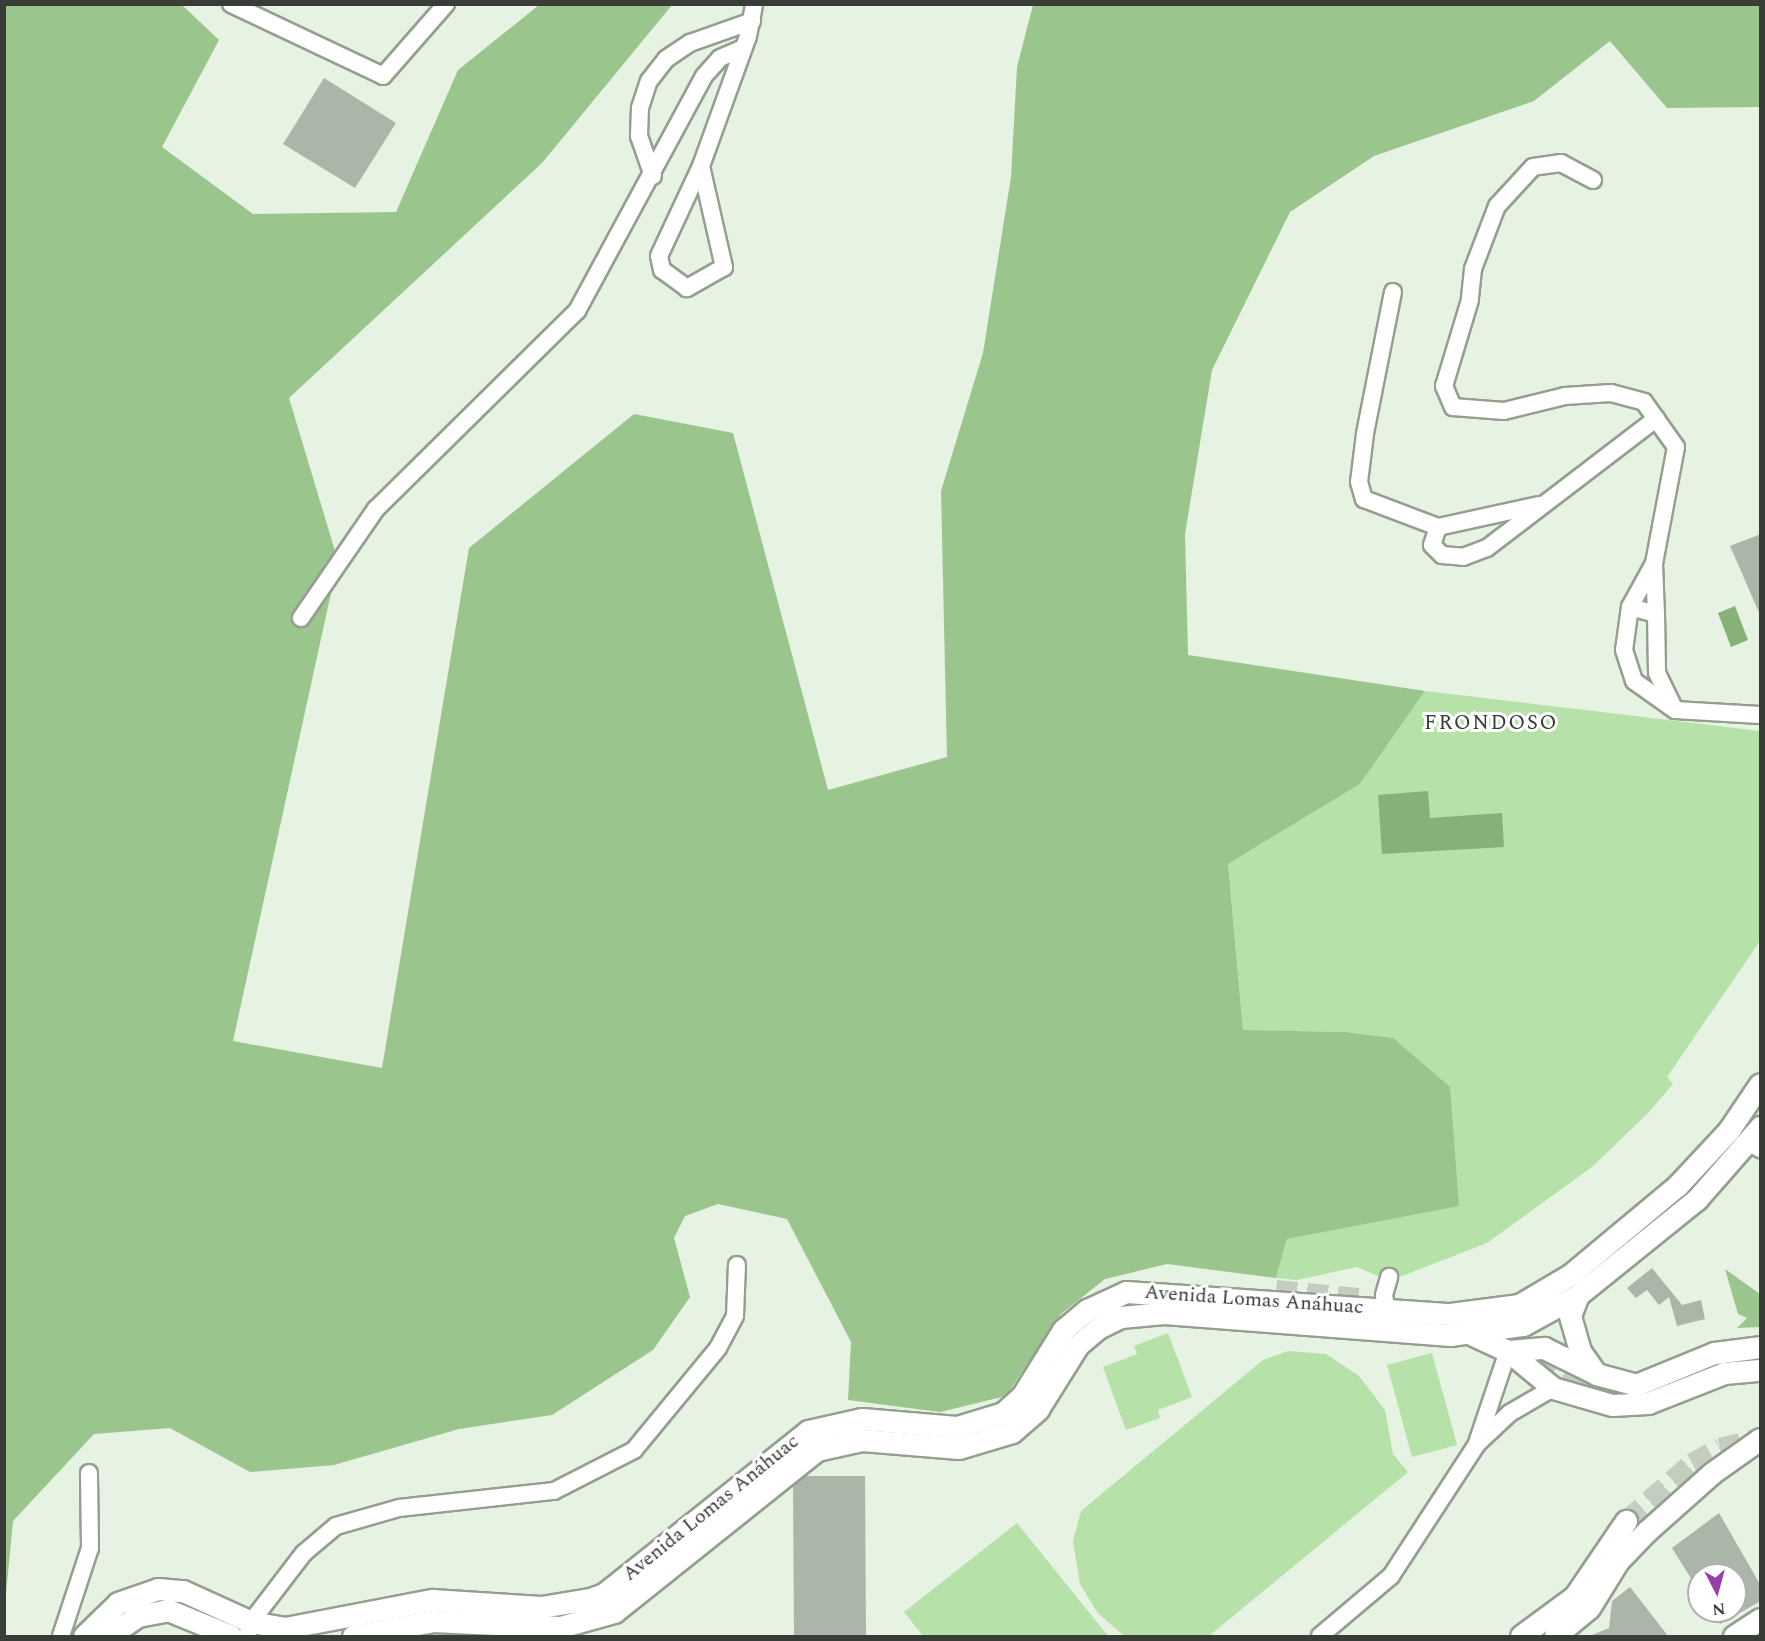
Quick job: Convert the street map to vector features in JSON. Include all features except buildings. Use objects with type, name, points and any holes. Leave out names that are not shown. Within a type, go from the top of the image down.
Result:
[{"type":"main road","name":"Avenida Lomas Anáhuac","points":[[84,1636],[118,1603],[158,1589],[183,1591],[249,1629],[297,1632],[410,1602],[541,1607],[604,1594],[808,1431],[862,1419],[957,1427],[1003,1413],[1023,1396],[1063,1330],[1087,1310],[1126,1292],[1387,1311],[1460,1314],[1502,1309],[1570,1275],[1677,1186],[1729,1130],[1761,1084]]},
{"type":"main road","name":"Avenida Lomas Anáhuac","points":[[353,1636],[433,1621],[560,1627],[614,1612],[817,1450],[862,1440],[959,1448],[1012,1432],[1038,1409],[1078,1345],[1098,1328],[1121,1317],[1164,1313],[1472,1335],[1523,1325],[1578,1294],[1697,1199],[1757,1140]]},
{"type":"main road","points":[[1126,1292],[1180,1283],[1276,1290]]},
{"type":"main road","points":[[1578,1294],[1570,1317],[1571,1334],[1596,1374]]},
{"type":"main road","points":[[1472,1335],[1508,1351],[1553,1388],[1597,1403],[1636,1405],[1724,1373],[1761,1370]]},
{"type":"main road","points":[[1508,1351],[1544,1348],[1596,1374],[1636,1385],[1703,1357],[1758,1347]]},
{"type":"main road","points":[[1555,1636],[1589,1608],[1618,1561],[1647,1531],[1712,1473],[1761,1440]]},
{"type":"main road","points":[[1521,1636],[1575,1596],[1626,1521]]},
{"type":"main road","points":[[110,1636],[138,1616],[168,1610],[231,1636]]},
{"type":"main road","points":[[1734,1636],[1761,1619]]},
{"type":"street","points":[[231,4],[383,76],[446,4]]},
{"type":"street","points":[[701,166],[724,267],[687,288],[662,270],[659,256],[701,166],[753,13]]},
{"type":"street","points":[[652,176],[639,136],[640,108],[649,81],[666,59],[690,43],[753,13]]},
{"type":"street","points":[[301,618],[376,509],[577,311],[704,76],[720,58],[743,48]]},
{"type":"street","points":[[1593,180],[1561,163],[1533,167],[1497,206],[1473,269],[1470,300],[1444,386],[1453,407],[1503,411],[1565,396],[1611,393],[1644,402],[1676,447],[1654,563],[1657,673],[1675,710]]},
{"type":"street","points":[[1393,292],[1365,434],[1360,492],[1364,499],[1438,527],[1539,505]]},
{"type":"street","points":[[1438,527],[1432,545],[1442,555],[1463,557],[1487,548],[1539,505],[1656,419]]},
{"type":"street","points":[[1654,563],[1630,607],[1624,650],[1634,681],[1650,697],[1675,710],[1761,716]]},
{"type":"street","points":[[1630,607],[1656,614]]},
{"type":"street","points":[[1634,681],[1657,673]]},
{"type":"street","points":[[249,1629],[304,1553],[336,1526],[399,1508],[554,1491],[634,1450],[718,1348],[735,1316],[738,1265]]},
{"type":"street","points":[[1387,1311],[1384,1295],[1389,1277]]},
{"type":"street","points":[[1477,1444],[1508,1351]]},
{"type":"street","points":[[1320,1636],[1391,1576],[1477,1444],[1510,1413],[1553,1388]]},
{"type":"street","points":[[61,1636],[90,1548],[89,1473]]},
{"type":"shaded area","points":[[5,5],[182,5],[219,40],[162,147],[253,214],[396,212],[458,70],[539,5],[672,5],[542,163],[289,398],[338,561],[233,1041],[382,1068],[469,548],[634,414],[733,433],[828,790],[947,757],[941,491],[983,353],[1011,177],[1017,67],[1033,5],[1760,5],[1760,107],[1667,108],[1610,41],[1534,101],[1374,156],[1290,212],[1212,370],[1185,534],[1188,655],[1425,691],[1360,784],[1228,864],[1243,1030],[1346,1032],[1393,1038],[1450,1087],[1459,1206],[1287,1239],[1276,1278],[1167,1264],[1105,1279],[1061,1314],[1006,1396],[940,1412],[848,1400],[851,1342],[787,1219],[718,1204],[685,1216],[674,1238],[690,1297],[653,1350],[552,1415],[459,1429],[334,1465],[250,1472],[170,1428],[94,1434],[13,1521],[5,1605]]},
{"type":"shaded area","points":[[1735,606],[1748,640],[1731,647],[1718,613]]},
{"type":"shaded area","points":[[1425,691],[1760,731],[1760,941],[1667,1077],[1673,1084],[1649,1112],[1592,1167],[1487,1243],[1389,1281],[1357,1267],[1297,1280],[1276,1278],[1287,1239],[1458,1205],[1393,1038],[1346,1032],[1243,1030],[1228,864],[1360,784]]},
{"type":"shaded area","points":[[1428,791],[1430,818],[1502,813],[1504,847],[1382,854],[1378,795]]},
{"type":"shaded area","points":[[1725,1269],[1760,1294],[1760,1327],[1737,1328],[1747,1318],[1738,1314]]},
{"type":"shaded area","points":[[1168,1333],[1192,1397],[1158,1410],[1160,1418],[1126,1430],[1103,1367],[1137,1354],[1134,1346]]},
{"type":"shaded area","points":[[1288,1351],[1326,1354],[1359,1376],[1385,1410],[1393,1454],[1408,1472],[1209,1636],[1124,1636],[1097,1612],[1080,1584],[1073,1541],[1081,1511],[1263,1360]]},
{"type":"shaded area","points":[[1432,1353],[1457,1445],[1412,1457],[1387,1365]]},
{"type":"shaded area","points":[[1017,1523],[1108,1636],[923,1636],[904,1612]]},
{"type":"tunnel","points":[[1276,1290],[1359,1298]]},
{"type":"tunnel","points":[[1485,1325],[1573,1380],[1611,1389],[1636,1385]]},
{"type":"tunnel","points":[[1626,1521],[1692,1463],[1720,1448],[1760,1438]]},
{"type":"district","name":"FRONDOSO","points":[[1491,723]]}]
